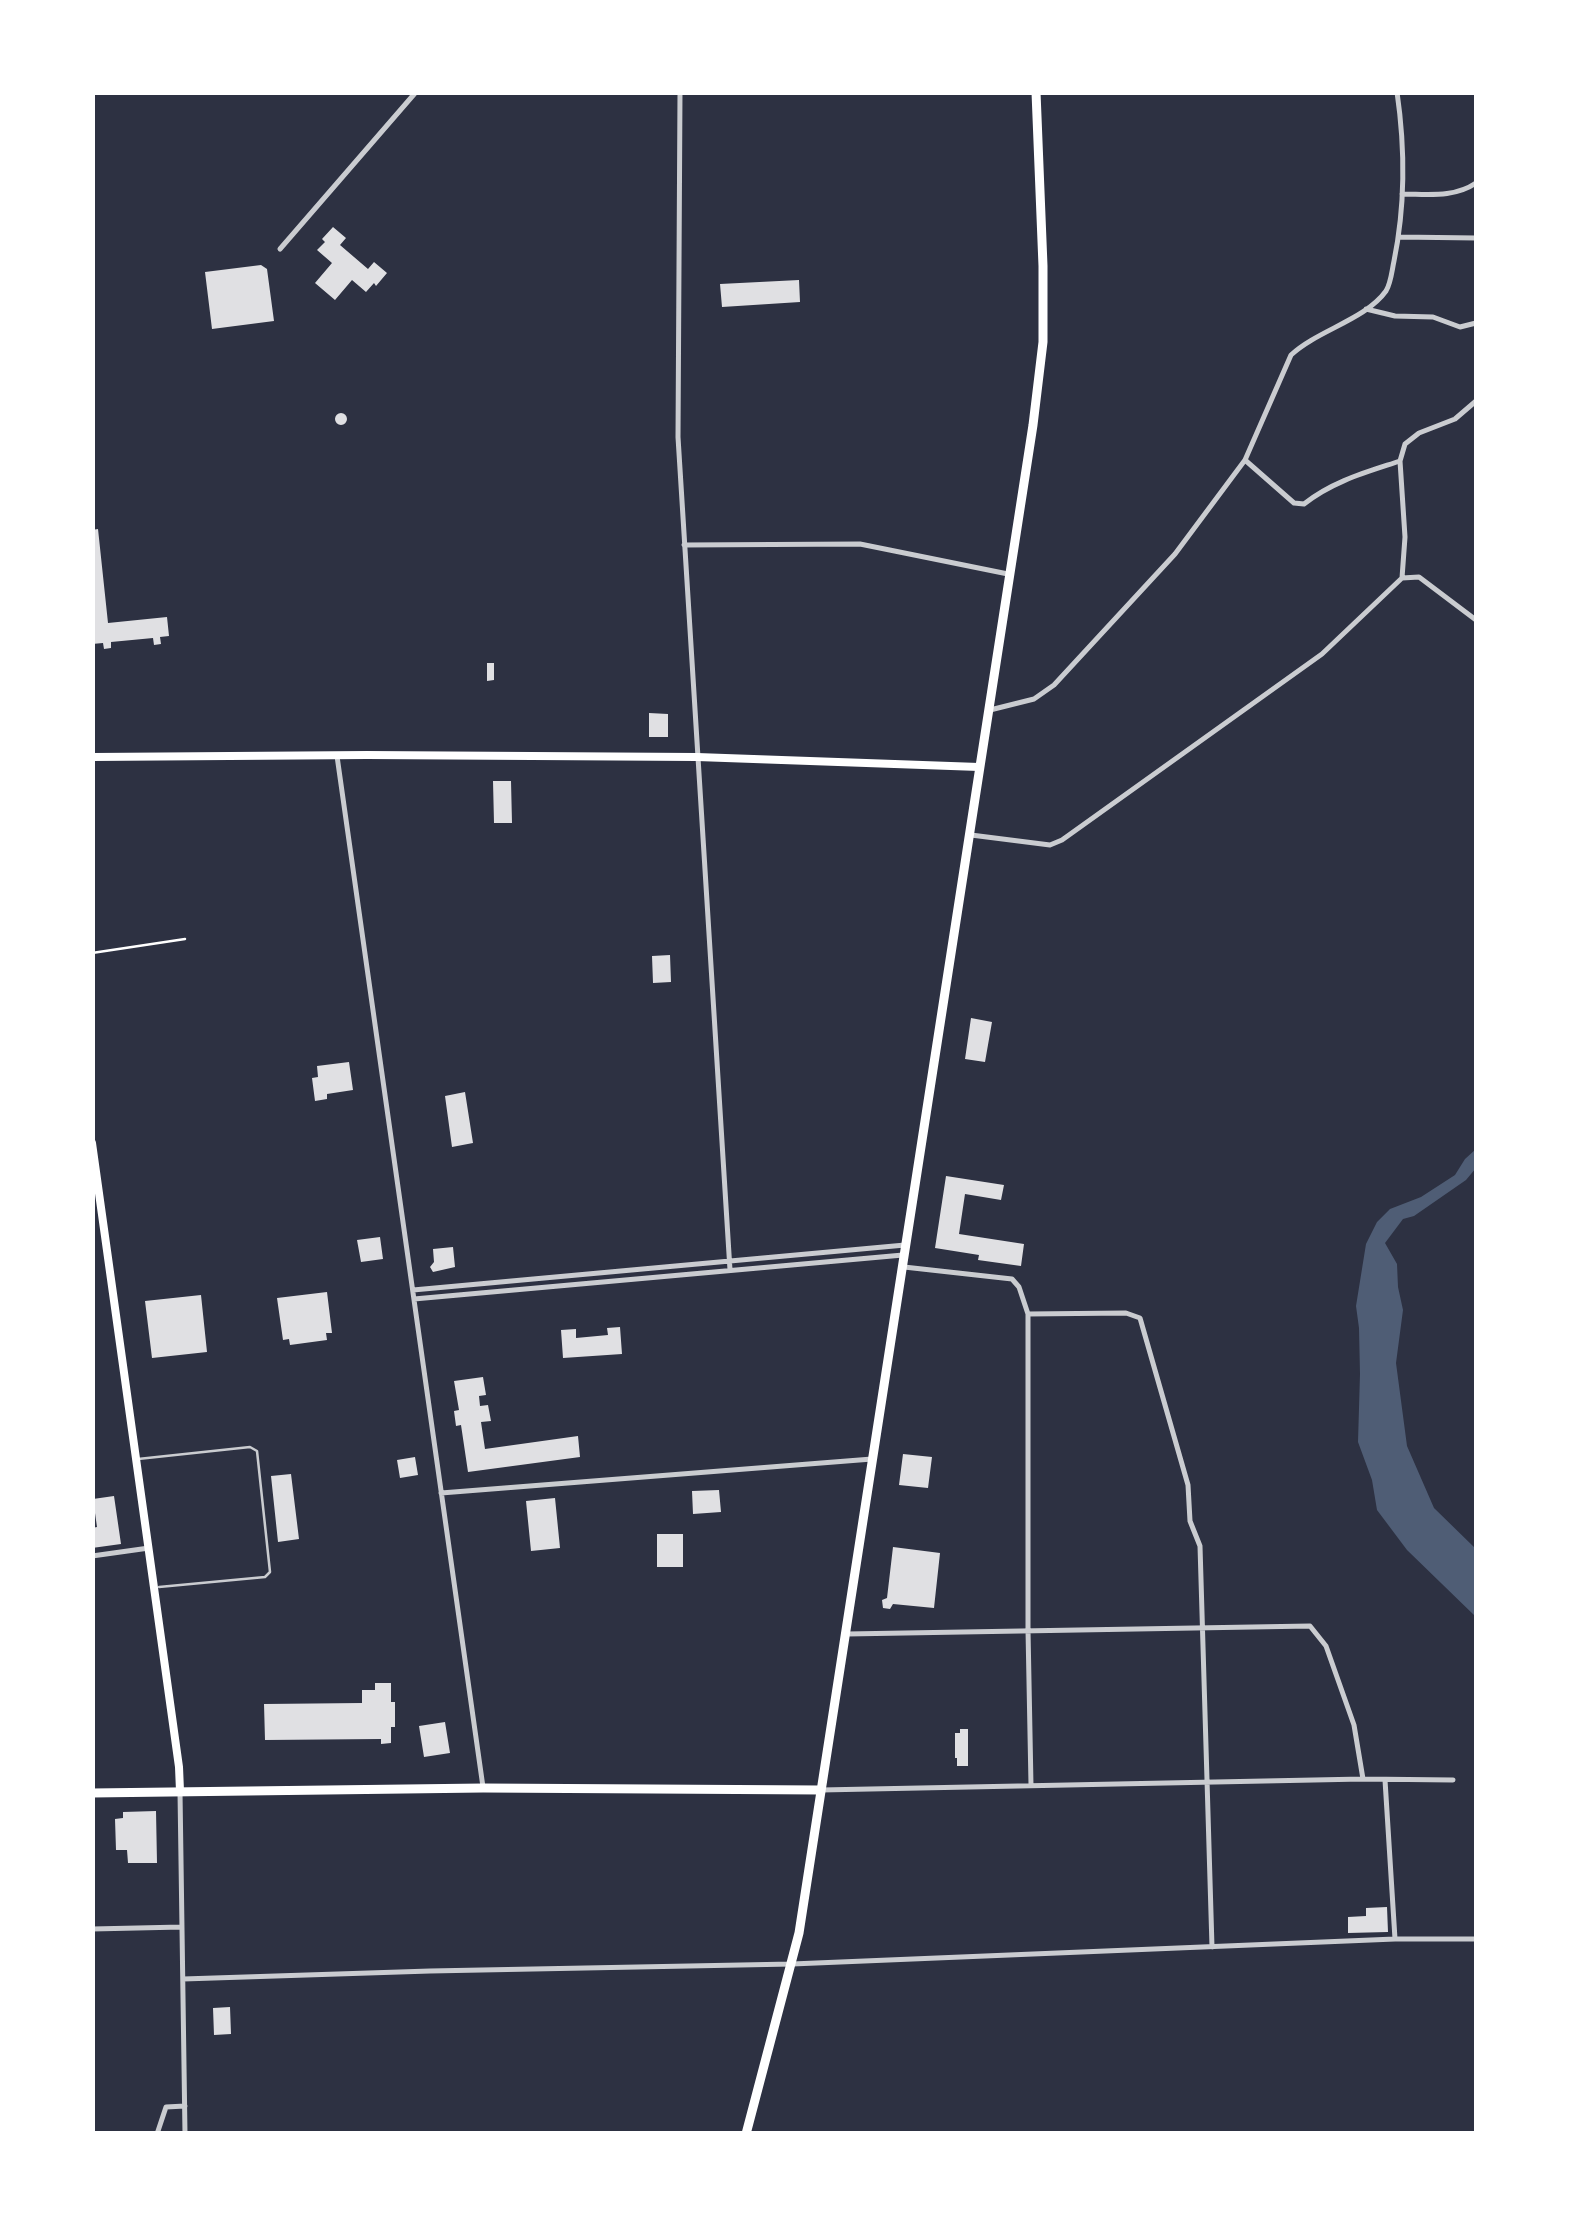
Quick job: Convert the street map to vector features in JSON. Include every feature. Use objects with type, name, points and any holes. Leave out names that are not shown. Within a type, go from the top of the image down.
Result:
[{"type":"main road","points":[[746,2134],[792,1964],[821,1790],[1044,342],[1036,92]]},
{"type":"main road","points":[[92,758],[697,757],[978,767]]},
{"type":"main road","points":[[92,1143],[180,1791]]},
{"type":"main road","points":[[92,1792],[821,1790]]},
{"type":"street","points":[[280,248],[416,92]]},
{"type":"street","points":[[680,92],[678,437],[730,1270]]},
{"type":"street","points":[[990,710],[1034,699],[1054,685],[1175,554],[1245,460],[1291,356],[1305,342],[1366,309],[1388,289],[1399,236],[1402,194],[1398,92]]},
{"type":"street","points":[[1402,194],[1444,195],[1476,184]]},
{"type":"street","points":[[1399,236],[1476,238]]},
{"type":"street","points":[[1366,309],[1395,316],[1433,317],[1460,327],[1476,323]]},
{"type":"street","points":[[1402,578],[1405,537],[1400,461],[1405,444],[1419,433],[1455,419],[1476,401]]},
{"type":"street","points":[[1245,460],[1294,502],[1304,504],[1348,478],[1400,461]]},
{"type":"street","points":[[684,545],[860,544],[1010,574]]},
{"type":"street","points":[[968,834],[1050,846],[1062,840],[1322,654],[1402,578],[1419,577],[1476,620]]},
{"type":"street","points":[[337,756],[483,1788]]},
{"type":"street","points":[[413,1290],[729,1261],[904,1250]]},
{"type":"street","points":[[414,1299],[904,1250]]},
{"type":"street","points":[[901,1267],[1012,1280],[1019,1287],[1028,1314],[1031,1786]]},
{"type":"street","points":[[1028,1314],[1126,1313],[1140,1318],[1188,1485],[1190,1521],[1200,1546],[1212,1947]]},
{"type":"street","points":[[441,1492],[872,1459]]},
{"type":"street","points":[[92,1556],[149,1548]]},
{"type":"street","points":[[844,1633],[1310,1626],[1326,1646],[1354,1725],[1363,1779]]},
{"type":"street","points":[[1384,1780],[1395,1939]]},
{"type":"street","points":[[821,1790],[1453,1780]]},
{"type":"street","points":[[180,1791],[184,2134]]},
{"type":"street","points":[[92,1929],[182,1926]]},
{"type":"street","points":[[183,1979],[792,1964],[1476,1939]]},
{"type":"street","points":[[158,2134],[166,2107],[185,2106]]},
{"type":"lane","points":[[136,1459],[250,1447],[257,1451],[270,1572],[265,1577],[154,1588]]},
{"type":"path","points":[[92,953],[185,939]]},
{"type":"water","points":[[1476,1149],[1476,1168],[1466,1180],[1414,1216],[1403,1219],[1385,1243],[1397,1264],[1403,1310],[1396,1363],[1407,1446],[1434,1508],[1476,1549],[1476,1617],[1407,1550],[1377,1510],[1372,1480],[1358,1442],[1356,1306],[1366,1244],[1377,1222],[1390,1209],[1421,1197],[1455,1175]]},
{"type":"building","points":[[333,227],[346,238],[340,245],[368,269],[374,262],[387,273],[366,292],[352,280],[335,300],[315,283],[332,263],[317,250]]},
{"type":"building","points":[[261,265],[267,269],[274,321],[212,329],[205,272]]},
{"type":"building","points":[[799,280],[800,302],[722,307],[720,284]]},
{"type":"building","points":[[341,413],[347,419],[341,425],[335,419]]},
{"type":"building","points":[[98,529],[108,623],[167,617],[169,636],[160,637],[161,644],[154,645],[153,638],[111,642],[111,648],[104,649],[103,643],[92,644],[92,530]]},
{"type":"building","points":[[487,663],[494,663],[494,680],[487,681]]},
{"type":"building","points":[[649,713],[668,714],[668,737],[649,737]]},
{"type":"building","points":[[493,781],[511,781],[512,823],[494,823]]},
{"type":"building","points":[[670,955],[671,982],[653,983],[652,956]]},
{"type":"building","points":[[971,1018],[992,1022],[985,1062],[965,1059]]},
{"type":"building","points":[[349,1062],[353,1090],[327,1094],[327,1099],[315,1101],[312,1078],[318,1077],[317,1066]]},
{"type":"building","points":[[465,1092],[473,1143],[452,1147],[445,1096]]},
{"type":"building","points":[[946,1176],[1004,1185],[1001,1200],[965,1194],[959,1234],[1024,1244],[1021,1266],[935,1248]]},
{"type":"building","points":[[380,1237],[383,1259],[361,1262],[357,1240]]},
{"type":"building","points":[[453,1247],[455,1267],[433,1272],[433,1249]]},
{"type":"building","points":[[327,1292],[332,1333],[326,1333],[327,1340],[290,1345],[289,1339],[283,1340],[277,1298]]},
{"type":"building","points":[[201,1295],[207,1352],[152,1358],[145,1301]]},
{"type":"building","points":[[620,1327],[622,1354],[563,1358],[561,1330],[576,1329],[576,1338],[608,1335],[607,1328]]},
{"type":"building","points":[[483,1377],[486,1395],[479,1396],[480,1406],[488,1405],[491,1421],[481,1422],[485,1449],[578,1436],[580,1457],[468,1472],[461,1425],[456,1426],[454,1411],[459,1410],[454,1381]]},
{"type":"building","points":[[903,1454],[932,1457],[928,1488],[899,1485]]},
{"type":"building","points":[[415,1457],[418,1475],[400,1478],[397,1460]]},
{"type":"building","points":[[291,1474],[299,1539],[278,1542],[271,1476]]},
{"type":"building","points":[[719,1490],[721,1512],[693,1514],[692,1491]]},
{"type":"building","points":[[114,1496],[121,1544],[92,1548],[92,1528],[97,1527],[93,1499]]},
{"type":"building","points":[[555,1498],[560,1548],[531,1551],[526,1501]]},
{"type":"building","points":[[657,1534],[683,1534],[683,1567],[657,1567]]},
{"type":"building","points":[[893,1547],[940,1553],[934,1608],[893,1604],[890,1609],[883,1608]]},
{"type":"building","points":[[375,1683],[391,1683],[395,1727],[391,1727],[391,1743],[381,1744],[381,1739],[265,1740],[264,1704],[362,1703],[362,1690],[375,1690]]},
{"type":"building","points":[[445,1722],[450,1753],[424,1757],[419,1726]]},
{"type":"building","points":[[960,1729],[968,1729],[968,1766],[957,1766],[955,1758],[955,1733],[960,1733]]},
{"type":"building","points":[[156,1811],[157,1863],[128,1863],[127,1850],[116,1850],[115,1819],[123,1818],[123,1812]]},
{"type":"building","points":[[1387,1907],[1388,1932],[1348,1933],[1348,1917],[1366,1916],[1366,1908]]},
{"type":"building","points":[[230,2007],[231,2034],[214,2035],[213,2008]]}]
